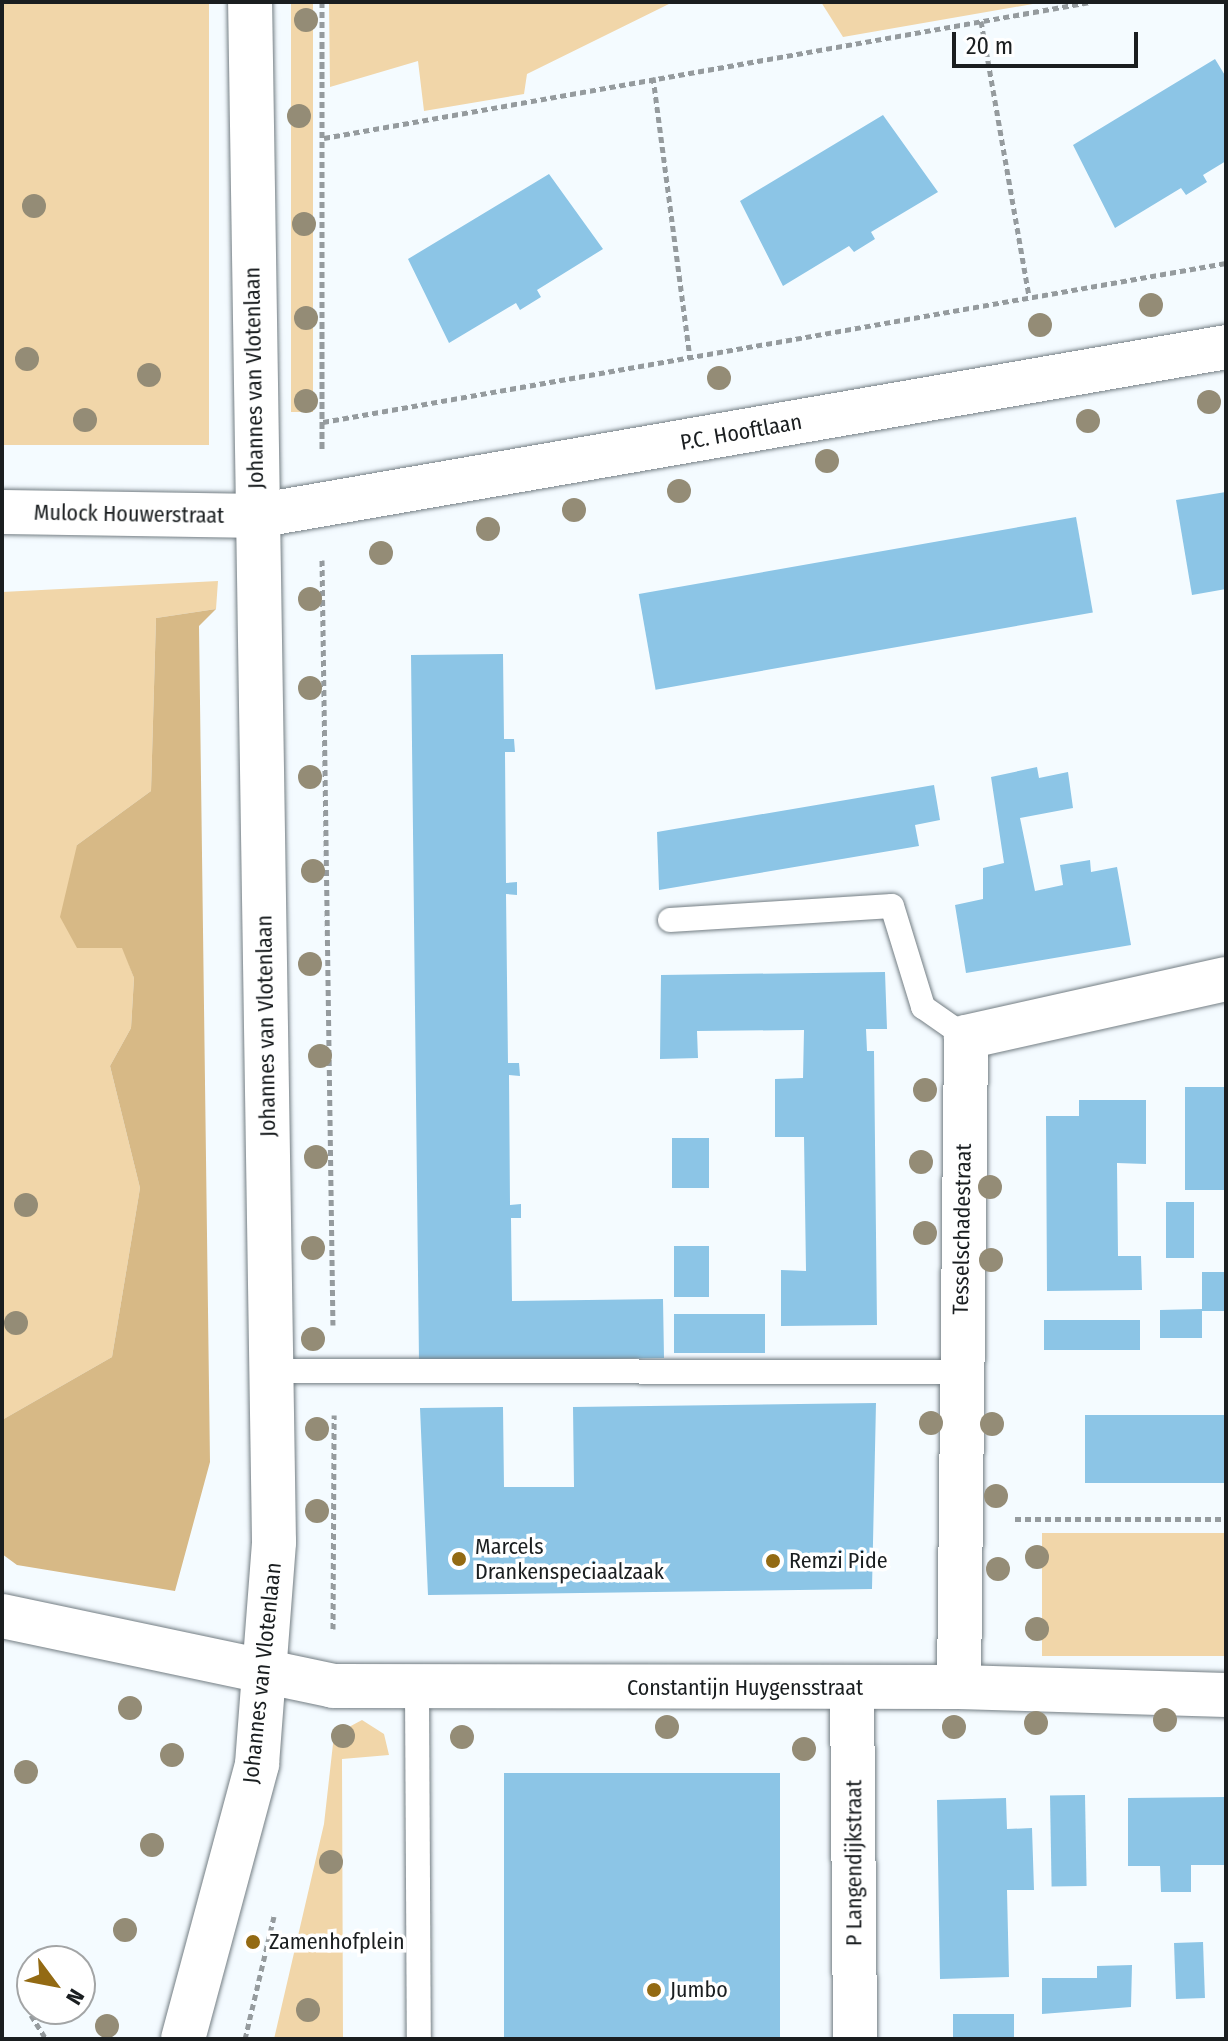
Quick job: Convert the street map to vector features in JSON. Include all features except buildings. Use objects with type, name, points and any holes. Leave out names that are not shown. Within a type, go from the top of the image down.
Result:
[{"type":"street","name":"Johannes van Vlotenlaan","points":[[183,2039],[257,1764],[274,1542],[250,2]]},
{"type":"street","name":"P.C. Hooftlaan","points":[[256,516],[1226,347]]},
{"type":"street","name":"Mulock Houwerstraat","points":[[2,512],[256,516]]},
{"type":"street","points":[[966,1037],[1226,979]]},
{"type":"street","name":"Tesselschadestraat","points":[[959,1687],[959,1372],[966,1037]]},
{"type":"street","name":"Constantijn Huygensstraat","points":[[2,1616],[333,1686],[417,1691],[959,1687],[1226,1695]]},
{"type":"street","name":"P Langendijkstraat","points":[[852,1687],[855,2039]]},
{"type":"lane","points":[[670,920],[892,906],[923,1007],[966,1037]]},
{"type":"lane","points":[[273,1371],[334,1374],[959,1372]]},
{"type":"lane","points":[[417,1691],[419,2039]]},
{"type":"path","points":[[322,2],[322,505],[334,1374],[333,1686]]},
{"type":"path","points":[[324,138],[653,77],[1090,2]]},
{"type":"path","points":[[981,21],[1029,295]]},
{"type":"path","points":[[653,77],[690,358]]},
{"type":"path","points":[[323,422],[1029,295],[1226,263]]},
{"type":"path","points":[[961,1519],[1226,1519]]},
{"type":"shaded area","points":[[2,2],[209,2],[209,445],[2,445]]},
{"type":"shaded area","points":[[291,2],[313,2],[313,412],[291,412]]},
{"type":"shaded area","points":[[329,2],[673,2],[527,74],[524,94],[424,111],[418,61],[330,87]]},
{"type":"shaded area","points":[[821,2],[1044,2],[843,37]]},
{"type":"shaded area","points":[[218,581],[216,609],[156,618],[151,791],[77,845],[77,948],[123,948],[134,978],[131,1028],[110,1066],[140,1188],[112,1357],[2,1420],[2,592]]},
{"type":"shaded area","points":[[216,609],[199,626],[210,1462],[175,1591],[17,1565],[2,1554],[2,1420],[112,1357],[140,1188],[110,1066],[131,1028],[134,978],[122,948],[77,948],[60,917],[77,845],[151,791],[156,618]]},
{"type":"shaded area","points":[[1042,1533],[1226,1533],[1226,1656],[1042,1656]]},
{"type":"shaded area","points":[[362,1720],[384,1734],[389,1755],[342,1759],[343,2039],[274,2039],[324,1824],[334,1735]]},
{"type":"place","name":"Marcels Drankenspeciaalzaak","points":[[459,1559]]},
{"type":"place","name":"Remzi Pide","points":[[773,1561]]},
{"type":"place","name":"Zamenhofplein","points":[[253,1942]]},
{"type":"place","name":"Jumbo","points":[[654,1990]]}]
